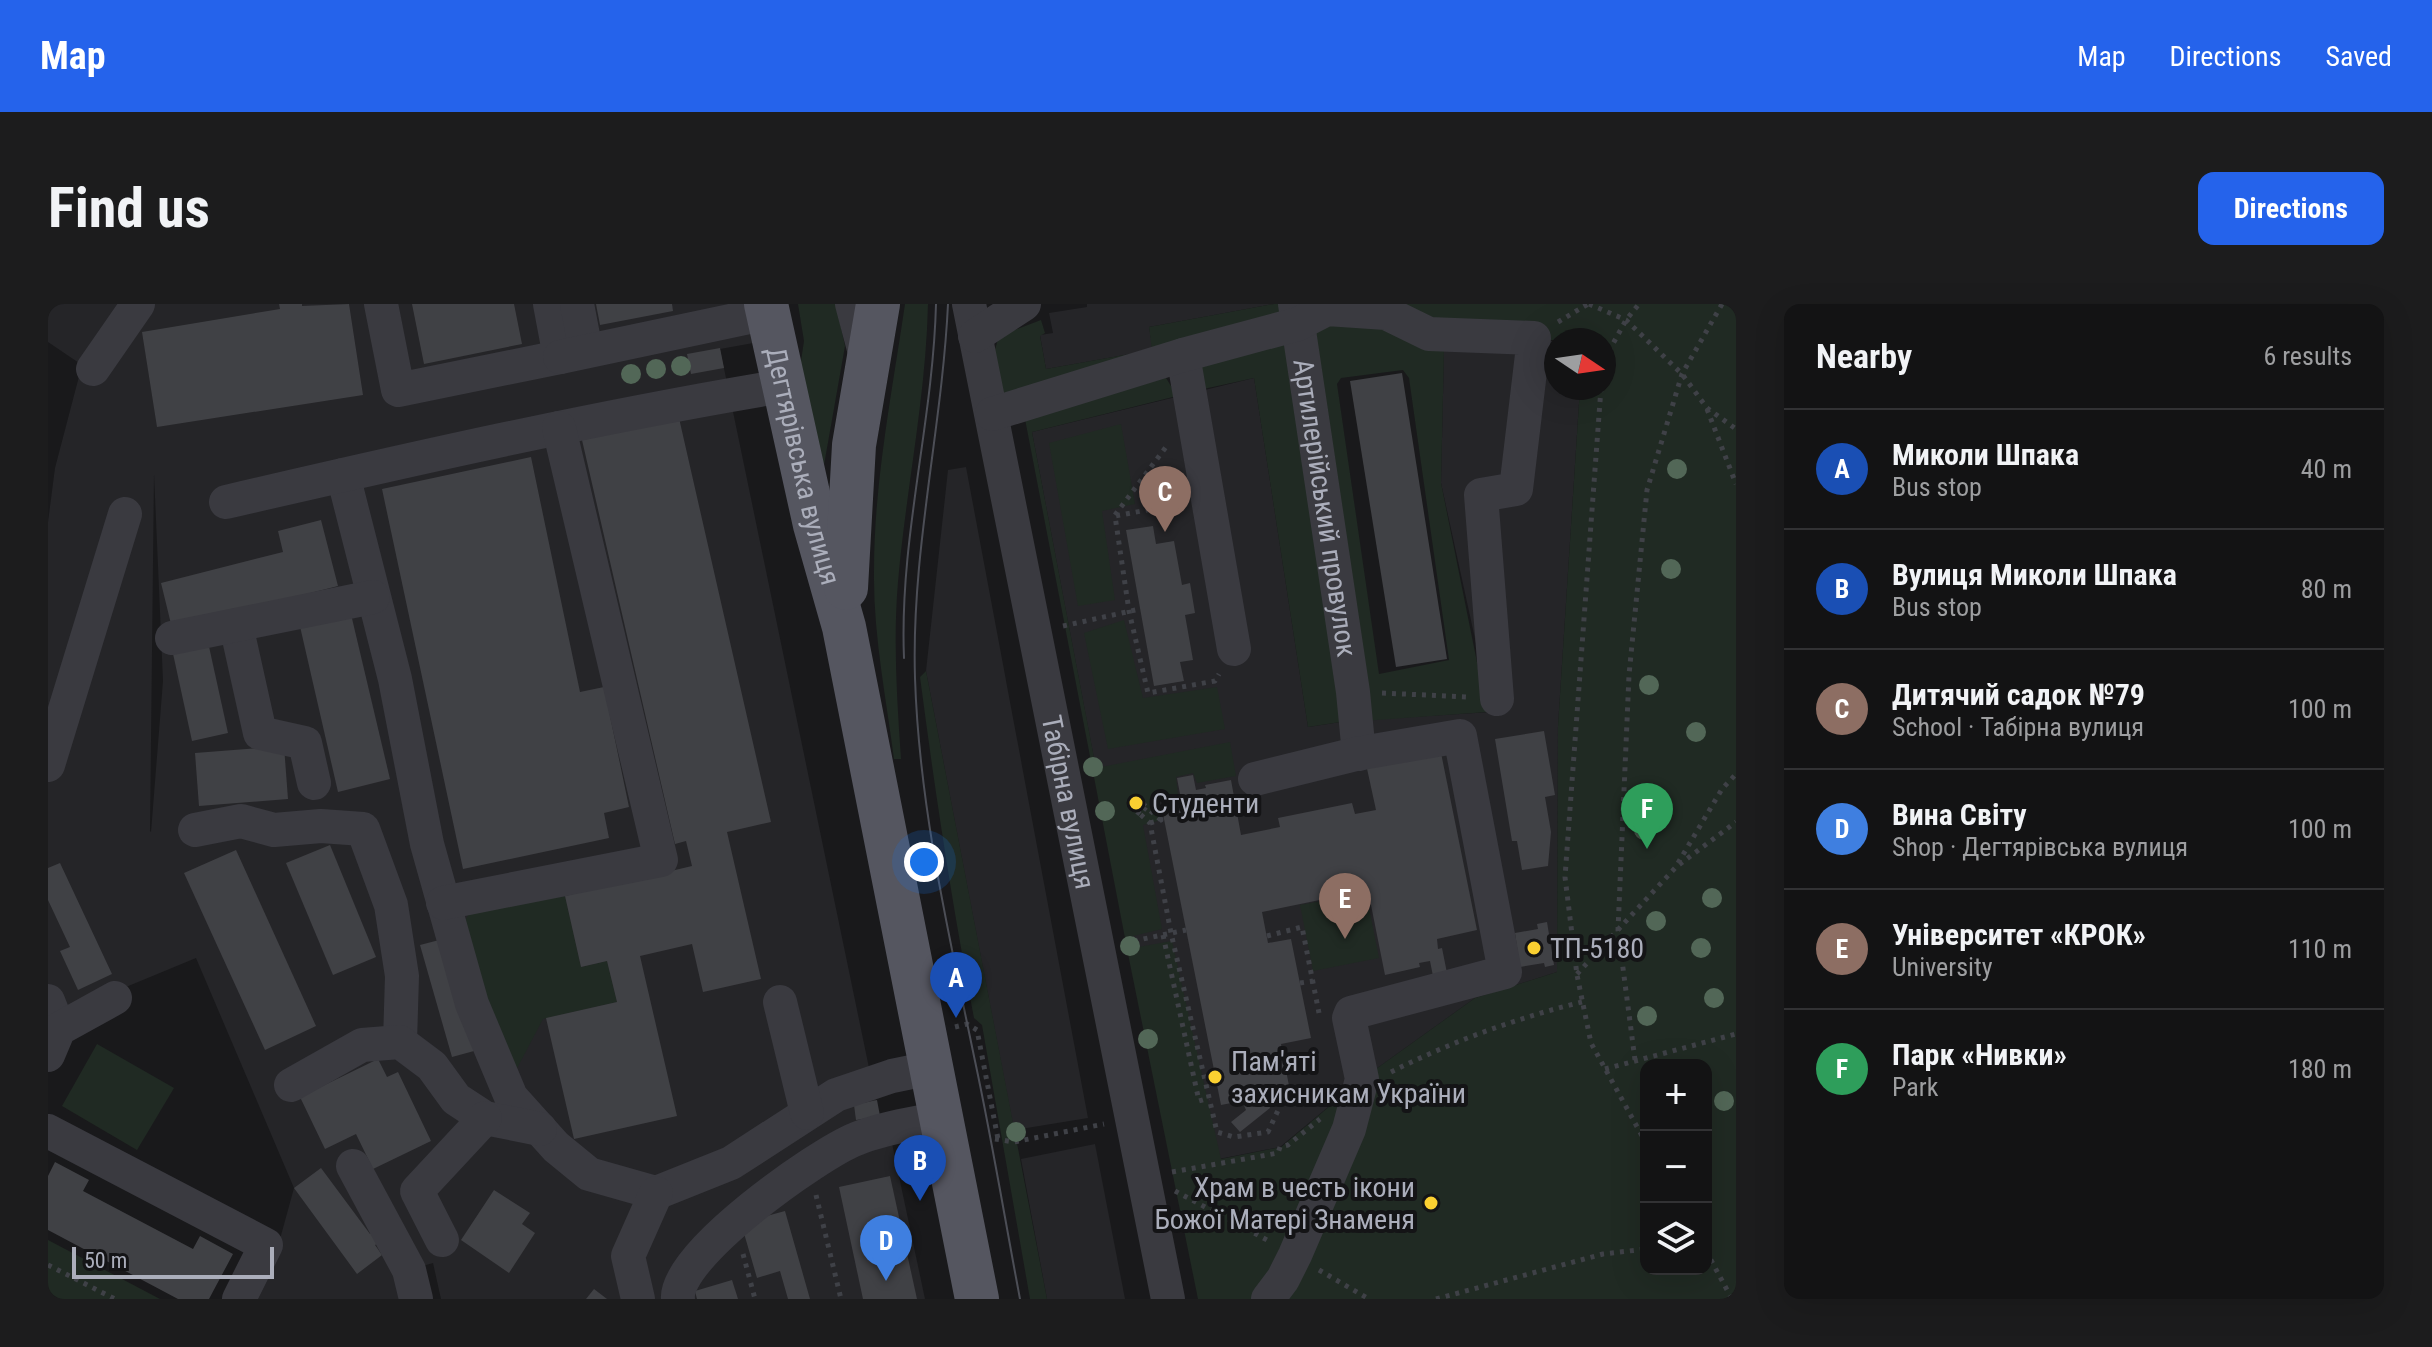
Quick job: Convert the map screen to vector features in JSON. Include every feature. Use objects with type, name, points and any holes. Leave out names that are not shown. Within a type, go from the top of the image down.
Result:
[{"type":"main road","name":"Дегтярівська вулиця","points":[[844,627],[854,445],[878,304]]},
{"type":"main road","name":"Дегтярівська вулиця","points":[[767,308],[815,525],[844,627],[977,1299]]},
{"type":"street","points":[[93,369],[138,304]]},
{"type":"street","points":[[381,304],[398,390],[573,354],[767,308]]},
{"type":"street","points":[[550,304],[573,354]]},
{"type":"street","points":[[573,354],[577,304]]},
{"type":"street","points":[[852,304],[867,361]]},
{"type":"street","points":[[972,320],[1024,304]]},
{"type":"street","points":[[1296,314],[1327,309],[1386,313],[1429,334],[1534,338],[1516,489],[1481,495],[1497,699]]},
{"type":"street","name":"Артилерійський провулок","points":[[992,414],[1183,355],[1296,314],[1353,692],[1359,754]]},
{"type":"street","name":"Табірна вулиця","points":[[972,320],[1168,1299]]},
{"type":"street","points":[[1183,355],[1234,649]]},
{"type":"street","points":[[226,502],[559,428],[783,386]]},
{"type":"street","points":[[443,903],[661,860],[559,428]]},
{"type":"street","points":[[343,475],[395,679],[427,844],[472,1004],[511,1097],[556,1147],[589,1174],[656,1193],[731,1163],[836,1095],[931,1068]]},
{"type":"street","points":[[48,765],[125,514]]},
{"type":"street","points":[[172,638],[373,597]]},
{"type":"street","points":[[236,625],[260,733],[305,743],[314,783]]},
{"type":"street","points":[[1255,779],[1359,754],[1460,736],[1505,972],[1355,1010],[1349,1018],[1362,1079],[1360,1087],[1349,1129],[1277,1298]]},
{"type":"street","points":[[195,830],[241,821],[274,830],[321,826],[363,829],[391,905],[402,976],[400,1042]]},
{"type":"street","points":[[52,1028],[115,998]]},
{"type":"street","points":[[780,1002],[807,1113]]},
{"type":"street","points":[[291,1085],[362,1045],[400,1042],[432,1066],[456,1099],[485,1118],[540,1129]]},
{"type":"street","points":[[442,1240],[417,1191],[485,1118]]},
{"type":"street","points":[[678,1299],[682,1277],[746,1210],[856,1139],[940,1118]]},
{"type":"street","points":[[48,1131],[266,1245],[239,1299]]},
{"type":"street","points":[[353,1166],[409,1270],[416,1299]]},
{"type":"street","points":[[638,1299],[628,1256],[656,1193]]},
{"type":"path","points":[[1589,304],[1626,320],[1682,374],[1707,408],[1736,484]]},
{"type":"path","points":[[1616,338],[1639,304]]},
{"type":"path","points":[[1635,1060],[1618,930],[1629,675],[1647,490],[1682,374],[1722,304]]},
{"type":"path","points":[[1600,400],[1565,877],[1577,975],[1591,1043],[1640,1132]]},
{"type":"path","points":[[1707,408],[1736,429]]},
{"type":"path","points":[[1191,412],[1115,516],[1129,611],[1148,693],[1215,681],[1234,649]]},
{"type":"path","points":[[1115,516],[1207,498]]},
{"type":"path","points":[[1069,624],[1140,609]]},
{"type":"path","points":[[1353,692],[1497,699]]},
{"type":"path","points":[[1676,867],[1722,789],[1736,774]]},
{"type":"path","points":[[1161,820],[1160,808],[1182,804]]},
{"type":"path","points":[[1161,820],[1143,805],[1140,814],[1150,823],[1171,933],[1217,1132],[1234,1137],[1268,1132],[1280,1106]]},
{"type":"path","points":[[1150,823],[1161,820]]},
{"type":"path","points":[[1577,975],[1676,867],[1736,822]]},
{"type":"path","points":[[1267,936],[1302,927],[1320,1017],[1349,1018]]},
{"type":"path","points":[[1123,944],[1186,930]]},
{"type":"path","points":[[1163,935],[1199,1101],[1209,1098]]},
{"type":"path","points":[[1300,983],[1313,981]]},
{"type":"path","points":[[1360,1087],[1412,1061],[1481,1033],[1544,1011],[1582,1002]]},
{"type":"path","points":[[974,1027],[997,1139],[1014,1142],[1104,1124]]},
{"type":"path","points":[[1605,1069],[1736,1034]]},
{"type":"path","points":[[1168,1173],[1278,1153],[1280,1147]]},
{"type":"path","points":[[810,1168],[841,1299]]},
{"type":"path","points":[[1171,1189],[1295,1255],[1369,1299]]},
{"type":"path","points":[[734,1222],[755,1299]]},
{"type":"path","points":[[1436,1299],[1603,1254],[1640,1250]]},
{"type":"path","points":[[1712,1262],[1732,1299]]},
{"type":"path","points":[[48,1265],[115,1299]]},
{"type":"shaded area","points":[[48,304],[751,304],[759,342],[720,349],[879,1116],[886,1115],[925,1299],[441,1299],[433,1263],[409,1270],[402,1299],[253,1299],[277,1250],[294,1188],[196,958],[68,1011],[48,1049],[48,522],[55,468],[82,365],[48,342]],"holes":[[[154,474],[163,681],[151,832]]]},
{"type":"shaded area","points":[[798,304],[836,304],[845,346],[824,465],[798,381],[804,341]]},
{"type":"shaded area","points":[[905,304],[928,304],[924,374],[898,582],[896,648],[901,759],[894,759],[876,618],[874,571],[877,504]]},
{"type":"shaded area","points":[[1087,304],[1274,304],[1149,327],[1153,350],[1046,369],[1040,335],[1053,333],[1049,313],[1087,307]]},
{"type":"shaded area","points":[[1287,304],[1289,314],[1012,399],[1000,389],[994,353],[999,336],[1041,320],[1045,333],[1040,336],[1046,369],[1152,350],[1149,327]]},
{"type":"shaded area","points":[[1302,304],[1736,304],[1736,1299],[1198,1299],[1127,949],[1172,941],[1221,1159],[1281,1147],[1362,1079],[1475,998],[1557,972],[1558,726],[1579,400],[1616,400],[1616,328],[1544,328],[1544,340],[1444,351],[1441,483],[1487,712],[1363,721]],"holes":[[[1403,370],[1409,378],[1449,660],[1379,674],[1337,384],[1341,378]]]},
{"type":"shaded area","points":[[1544,340],[1544,400],[1579,400],[1558,726],[1557,972],[1475,998],[1362,1079],[1280,1147],[1178,1167],[1100,769],[1096,769],[1032,432],[1254,378],[1308,727],[1347,721],[1491,712],[1441,483],[1444,351]]},
{"type":"shaded area","points":[[1292,343],[1347,721],[1308,727],[1254,378],[1199,390],[1199,360]]},
{"type":"shaded area","points":[[1160,368],[1177,396],[1032,432],[1096,768],[1230,742],[1236,776],[1197,783],[1193,773],[1176,777],[1178,795],[1159,800],[1161,820],[1143,825],[1162,929],[1125,938],[1025,419]]},
{"type":"shaded area","points":[[1121,424],[1135,504],[1102,511],[1115,600],[1078,606],[1049,443]]},
{"type":"shaded area","points":[[966,467],[1088,1118],[1014,1130],[926,671],[948,470]]},
{"type":"shaded area","points":[[1124,620],[1143,698],[1217,687],[1225,729],[1108,749],[1084,633]]},
{"type":"shaded area","points":[[926,671],[1047,1299],[1030,1299],[982,1025],[974,1018],[951,890],[920,677]]},
{"type":"shaded area","points":[[1366,893],[1379,958],[1313,971],[1300,905]]},
{"type":"shaded area","points":[[565,896],[581,967],[607,961],[617,1002],[543,1019],[513,1076],[460,929],[470,912]]},
{"type":"shaded area","points":[[97,1044],[174,1088],[137,1150],[62,1106]]},
{"type":"shaded area","points":[[1095,1144],[1125,1299],[1047,1299],[1021,1159]]},
{"type":"shaded area","points":[[48,1240],[160,1299],[48,1299]]},
{"type":"building","points":[[279,304],[349,304],[363,395],[157,427],[142,332],[280,309]]},
{"type":"building","points":[[412,304],[514,304],[522,344],[424,364]]},
{"type":"building","points":[[596,304],[672,304],[673,311],[600,325]]},
{"type":"building","points":[[720,348],[724,368],[691,374],[687,354]]},
{"type":"building","points":[[1402,373],[1447,659],[1396,667],[1350,381]]},
{"type":"building","points":[[679,418],[771,822],[727,832],[761,979],[703,992],[692,944],[640,956],[677,1116],[574,1139],[546,1018],[617,1002],[607,961],[581,967],[565,896],[692,866],[686,841],[675,844],[582,440]]},
{"type":"building","points":[[531,457],[580,692],[604,687],[629,807],[604,813],[609,838],[463,869],[382,489]]},
{"type":"building","points":[[321,520],[338,586],[172,628],[161,583],[283,552],[278,531]]},
{"type":"building","points":[[1153,526],[1156,544],[1174,541],[1182,585],[1190,583],[1195,613],[1185,615],[1193,660],[1180,662],[1184,681],[1154,686],[1126,530]]},
{"type":"building","points":[[350,610],[390,779],[338,792],[299,622]]},
{"type":"building","points":[[208,642],[228,733],[192,741],[172,649]]},
{"type":"building","points":[[1544,731],[1555,795],[1545,797],[1551,832],[1548,866],[1522,870],[1517,841],[1512,841],[1495,739]]},
{"type":"building","points":[[284,746],[288,799],[199,806],[195,753]]},
{"type":"building","points":[[1440,748],[1477,930],[1437,939],[1447,973],[1433,976],[1430,961],[1419,963],[1420,967],[1385,975],[1368,890],[1262,912],[1268,943],[1291,939],[1311,1038],[1281,1044],[1290,1091],[1267,1097],[1270,1108],[1240,1132],[1231,1122],[1246,1110],[1242,1101],[1221,1105],[1163,814],[1183,810],[1177,778],[1193,775],[1196,790],[1231,780],[1241,835],[1280,827],[1278,818],[1352,803],[1355,814],[1376,810],[1366,764]]},
{"type":"building","points":[[330,845],[376,957],[333,975],[286,863]]},
{"type":"building","points":[[236,850],[316,1026],[265,1050],[184,873]]},
{"type":"building","points":[[60,863],[112,974],[78,990],[60,951],[70,947],[48,900],[48,868]]},
{"type":"building","name":"ТП-5180","points":[[1547,922],[1554,965],[1545,967],[1544,963],[1520,967],[1515,933],[1538,929],[1537,924]]},
{"type":"building","points":[[443,939],[474,1051],[452,1057],[420,945]]},
{"type":"building","points":[[378,1059],[387,1077],[398,1072],[431,1141],[373,1169],[356,1134],[325,1149],[300,1097]]},
{"type":"building","points":[[877,1100],[880,1116],[856,1120],[854,1105]]},
{"type":"building","points":[[55,1162],[89,1180],[83,1191],[193,1249],[200,1236],[233,1254],[209,1299],[178,1299],[48,1230],[48,1176]]},
{"type":"building","points":[[321,1168],[370,1234],[376,1230],[383,1240],[375,1245],[382,1255],[357,1274],[294,1188]]},
{"type":"building","points":[[890,1176],[917,1299],[863,1299],[839,1187]]},
{"type":"building","points":[[494,1190],[530,1213],[522,1224],[535,1233],[509,1273],[461,1240]]},
{"type":"building","points":[[785,1211],[810,1299],[788,1299],[780,1271],[757,1278],[741,1223]]},
{"type":"building","points":[[732,1280],[738,1299],[697,1299],[695,1291]]},
{"type":"building","points":[[594,1289],[607,1299],[586,1299]]},
{"type":"tram line","points":[[904,658],[906,569],[929,393],[936,304]]},
{"type":"tram line","points":[[948,304],[918,584],[915,631],[918,726],[937,870],[1020,1299]]},
{"type":"place","name":"Дитячий садок №79","points":[[1165,532]]},
{"type":"place","name":"Студенти","points":[[1136,803]]},
{"type":"place","name":"Парк «Нивки»","points":[[1647,849]]},
{"type":"place","name":"Університет «КРОК»","points":[[1345,939]]},
{"type":"place","name":"ТП-5180","points":[[1534,948]]},
{"type":"place","name":"Миколи Шпака","points":[[956,1018]]},
{"type":"place","name":"Пам'яті захисникам України","points":[[1215,1077]]},
{"type":"place","name":"Вулиця Миколи Шпака","points":[[920,1201]]},
{"type":"place","name":"Храм в честь ікони Божої Матері Знаменя","points":[[1431,1203]]},
{"type":"place","name":"Вина Світу","points":[[886,1281]]}]
